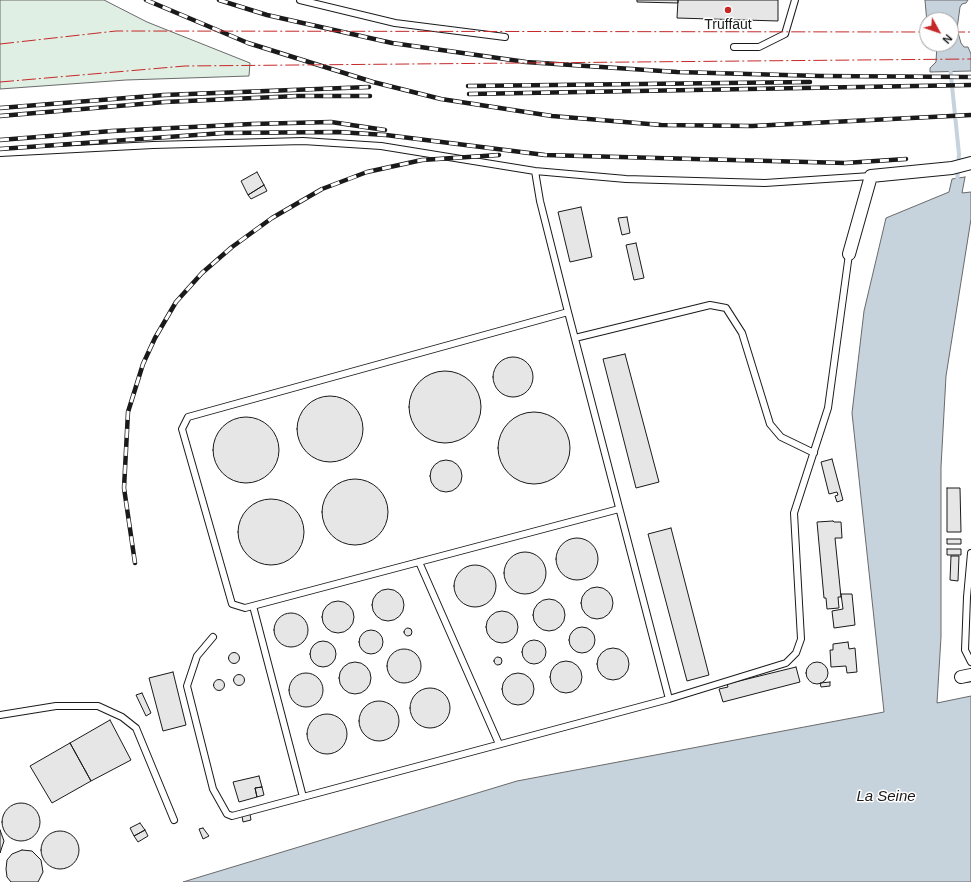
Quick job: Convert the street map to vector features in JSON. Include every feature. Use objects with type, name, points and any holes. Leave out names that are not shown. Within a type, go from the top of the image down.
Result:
[{"type":"street","points":[[849,254],[872,176],[952,168],[969,163]]},
{"type":"lane","points":[[300,0],[395,22],[505,37]]},
{"type":"lane","points":[[734,47],[759,47],[785,34],[795,0]]},
{"type":"lane","points":[[0,153],[153,145],[303,141],[381,146],[535,171],[626,179],[765,183],[872,176]]},
{"type":"lane","points":[[535,171],[540,201],[568,312],[669,699]]},
{"type":"lane","points":[[213,637],[197,656],[188,686],[213,789],[227,814],[232,816],[669,699],[786,663],[796,653],[801,640],[794,513],[828,408],[849,254]]},
{"type":"lane","points":[[575,338],[710,305],[726,308],[742,333],[770,424],[781,437],[814,453]]},
{"type":"lane","points":[[568,312],[188,417],[182,429],[232,604],[245,608],[619,509]]},
{"type":"lane","points":[[971,553],[967,597],[965,650],[971,662]]},
{"type":"lane","points":[[419,562],[499,744]]},
{"type":"lane","points":[[253,606],[303,797]]},
{"type":"lane","points":[[0,715],[56,706],[98,706],[122,717],[136,728],[174,820]]},
{"type":"green space","points":[[0,0],[104,0],[147,22],[250,63],[249,76],[126,80],[0,89]]},
{"type":"water","points":[[925,0],[968,0],[960,7],[959,14],[959,12],[926,12]]},
{"type":"water","points":[[959,36],[961,43],[964,47],[968,47],[971,54],[971,71],[930,72],[930,68],[936,62],[937,52],[959,52]]},
{"type":"water","name":"La Seine","points":[[965,177],[962,193],[971,192],[971,219],[946,376],[941,467],[941,637],[937,703],[971,696],[971,882],[183,882],[517,781],[884,712],[852,413],[864,311],[886,218],[949,192],[952,179]]},
{"type":"building","points":[[637,0],[678,0],[678,3],[637,2]]},
{"type":"building","name":"Truffaut","points":[[678,0],[778,0],[778,21],[677,18]]},
{"type":"building","points":[[257,172],[264,185],[248,195],[241,181]]},
{"type":"building","points":[[264,185],[267,191],[251,199],[248,195]]},
{"type":"building","points":[[581,207],[592,257],[570,262],[558,212]]},
{"type":"building","points":[[627,217],[630,233],[622,235],[618,218]]},
{"type":"building","points":[[636,243],[644,278],[634,280],[626,245]]},
{"type":"building","points":[[625,354],[659,482],[636,488],[603,359]]},
{"type":"building","points":[[517,357],[524,360],[530,366],[533,377],[532,385],[524,394],[517,397],[509,397],[502,394],[494,385],[493,373],[496,366],[505,358]]},
{"type":"building","points":[[445,371],[465,377],[475,387],[481,407],[475,427],[465,437],[445,443],[425,437],[415,427],[409,407],[415,387],[425,377]]},
{"type":"building","points":[[330,396],[343,399],[353,406],[360,416],[363,429],[360,442],[353,452],[343,459],[330,462],[317,459],[307,452],[300,442],[297,429],[300,416],[307,406],[317,399]]},
{"type":"building","points":[[534,412],[554,418],[564,428],[570,448],[564,468],[554,478],[534,484],[514,478],[504,468],[498,448],[504,428],[514,418]]},
{"type":"building","points":[[246,417],[259,420],[269,427],[276,437],[279,450],[276,463],[269,473],[259,480],[246,483],[233,480],[223,473],[216,463],[213,450],[216,437],[223,427],[233,420]]},
{"type":"building","points":[[832,459],[843,500],[837,502],[835,496],[838,495],[837,492],[829,494],[821,462]]},
{"type":"building","points":[[443,460],[449,460],[458,464],[462,476],[458,488],[449,492],[443,492],[434,488],[430,479],[430,473],[434,464]]},
{"type":"building","points":[[355,479],[368,482],[378,489],[385,499],[388,512],[385,525],[378,535],[368,542],[355,545],[342,542],[332,535],[325,525],[322,512],[325,499],[332,489],[342,482]]},
{"type":"building","points":[[947,488],[960,488],[961,532],[947,532]]},
{"type":"building","points":[[271,499],[284,502],[294,509],[301,519],[304,532],[301,545],[294,555],[284,562],[271,565],[258,562],[248,555],[241,545],[238,532],[241,519],[248,509],[258,502]]},
{"type":"building","points":[[817,522],[841,522],[842,538],[835,538],[841,597],[838,597],[839,608],[827,609],[826,598],[824,598]]},
{"type":"building","points":[[671,528],[709,675],[687,681],[648,534]]},
{"type":"building","points":[[573,538],[581,538],[592,544],[598,555],[598,563],[592,574],[581,580],[573,580],[562,574],[556,563],[556,555],[562,544]]},
{"type":"building","points":[[947,539],[961,539],[961,544],[947,544]]},
{"type":"building","points":[[947,549],[961,549],[961,555],[947,555]]},
{"type":"building","points":[[525,552],[540,558],[546,573],[540,588],[525,594],[510,588],[504,573],[510,558]]},
{"type":"building","points":[[951,556],[959,556],[958,581],[950,580]]},
{"type":"building","points":[[475,565],[490,571],[496,586],[490,601],[475,607],[460,601],[454,586],[460,571]]},
{"type":"building","points":[[594,587],[600,587],[609,591],[613,603],[609,615],[600,619],[594,619],[585,615],[581,606],[581,600],[585,591]]},
{"type":"building","points":[[385,589],[391,589],[401,596],[404,605],[403,611],[397,618],[391,621],[385,621],[375,614],[372,608],[372,602],[379,592]]},
{"type":"building","points":[[841,594],[852,594],[855,625],[834,628],[832,611],[843,609]]},
{"type":"building","points":[[546,599],[552,599],[561,603],[565,615],[561,627],[552,631],[546,631],[537,627],[533,618],[533,612],[537,603]]},
{"type":"building","points":[[335,601],[341,601],[351,608],[354,617],[353,623],[347,630],[341,633],[335,633],[325,626],[322,620],[322,614],[329,604]]},
{"type":"building","points":[[499,611],[505,611],[514,615],[518,627],[514,639],[505,643],[499,643],[490,639],[486,630],[486,624],[490,615]]},
{"type":"building","points":[[291,613],[303,618],[308,630],[303,642],[291,647],[279,642],[274,630],[279,618]]},
{"type":"building","points":[[582,627],[591,631],[595,640],[591,649],[582,653],[573,649],[569,640],[573,631]]},
{"type":"building","points":[[406,628],[410,628],[412,632],[410,636],[406,636],[404,634],[404,630]]},
{"type":"building","points":[[371,630],[380,633],[383,642],[380,651],[371,654],[362,651],[359,642],[362,633]]},
{"type":"building","points":[[534,640],[543,643],[546,652],[543,661],[534,664],[525,661],[522,652],[525,643]]},
{"type":"building","points":[[323,641],[332,645],[336,654],[332,663],[323,667],[314,663],[310,654],[314,645]]},
{"type":"building","points":[[848,642],[849,649],[855,648],[857,672],[847,673],[846,666],[831,667],[830,650],[833,650],[833,644]]},
{"type":"building","points":[[610,648],[616,648],[625,652],[629,664],[625,676],[616,680],[610,680],[601,676],[597,667],[597,661],[601,652]]},
{"type":"building","points":[[404,649],[416,654],[421,666],[416,678],[404,683],[392,678],[387,666],[392,654]]},
{"type":"building","points":[[234,652],[238,654],[240,658],[238,662],[234,664],[230,662],[228,658],[230,654]]},
{"type":"building","points":[[496,657],[500,657],[502,661],[500,665],[496,665],[494,663],[494,659]]},
{"type":"building","points":[[563,661],[569,661],[579,668],[582,677],[581,683],[575,690],[569,693],[563,693],[553,686],[550,680],[550,674],[557,664]]},
{"type":"building","points":[[352,662],[358,662],[367,666],[371,678],[367,690],[358,694],[352,694],[343,690],[339,681],[339,675],[343,666]]},
{"type":"building","points":[[817,662],[825,665],[828,673],[825,681],[817,684],[809,681],[806,673],[809,665]]},
{"type":"building","points":[[796,667],[800,682],[723,702],[719,689],[728,687],[727,684]]},
{"type":"building","points":[[173,672],[186,725],[163,731],[149,678]]},
{"type":"building","points":[[306,673],[318,678],[323,690],[318,702],[306,707],[294,702],[289,690],[294,678]]},
{"type":"building","points":[[515,673],[521,673],[531,680],[534,689],[533,695],[527,702],[521,705],[515,705],[505,698],[502,692],[502,686],[509,676]]},
{"type":"building","points":[[239,674],[243,676],[245,680],[243,684],[239,686],[235,684],[233,680],[235,676]]},
{"type":"building","points":[[219,679],[223,681],[225,685],[223,689],[219,691],[215,689],[213,685],[215,681]]},
{"type":"building","points":[[830,682],[830,686],[821,687],[820,683]]},
{"type":"building","points":[[434,688],[441,691],[447,697],[450,708],[449,716],[441,725],[434,728],[426,728],[419,725],[411,716],[410,704],[413,697],[422,689]]},
{"type":"building","points":[[142,693],[151,713],[146,716],[136,695]]},
{"type":"building","points":[[383,701],[390,704],[396,710],[399,721],[398,729],[390,738],[383,741],[375,741],[368,738],[360,729],[359,717],[362,710],[371,702]]},
{"type":"building","points":[[331,714],[338,717],[344,723],[347,734],[346,742],[338,751],[331,754],[323,754],[316,751],[308,742],[307,730],[310,723],[319,715]]},
{"type":"building","points":[[110,720],[131,760],[91,781],[70,743]]},
{"type":"building","points":[[70,743],[91,781],[52,803],[30,766]]},
{"type":"building","points":[[259,776],[262,787],[255,788],[257,797],[239,802],[233,782]]},
{"type":"building","points":[[262,787],[264,795],[257,797],[255,788]]},
{"type":"building","points":[[17,803],[25,803],[32,806],[37,811],[40,822],[37,833],[32,838],[25,841],[17,841],[10,838],[5,833],[2,826],[2,818],[5,811],[10,806]]},
{"type":"building","points":[[250,814],[251,820],[243,822],[242,816]]},
{"type":"building","points":[[140,823],[145,830],[134,836],[130,828]]},
{"type":"building","points":[[203,828],[209,836],[203,839],[199,829]]},
{"type":"building","points":[[0,830],[4,841],[0,853]]},
{"type":"building","points":[[145,830],[148,836],[138,842],[134,836]]},
{"type":"building","points":[[60,831],[70,834],[76,840],[79,850],[76,860],[70,866],[60,869],[50,866],[44,860],[41,850],[44,840],[50,834]]},
{"type":"building","points":[[22,850],[32,851],[41,860],[43,872],[38,882],[11,882],[7,877],[7,860],[12,854]]},
{"type":"waterway","points":[[950,66],[959,154],[957,183]]},
{"type":"railway","points":[[146,0],[248,43],[373,82],[441,99],[552,116],[661,125],[752,126],[971,115]]},
{"type":"railway","points":[[219,0],[267,15],[392,43],[526,62],[677,72],[820,76],[971,77]]},
{"type":"railway","points":[[468,86],[810,82]]},
{"type":"railway","points":[[469,94],[971,85]]},
{"type":"railway","points":[[0,108],[164,95],[369,87]]},
{"type":"railway","points":[[0,116],[165,102],[298,96],[370,96]]},
{"type":"railway","points":[[0,140],[112,131],[252,124],[331,122],[385,130]]},
{"type":"railway","points":[[0,149],[224,133],[338,132],[386,135],[545,155],[845,163],[906,159]]},
{"type":"railway","points":[[135,563],[124,488],[128,412],[143,364],[155,338],[176,302],[202,273],[232,247],[272,218],[322,189],[367,172],[422,160],[499,155]]},
{"type":"power","points":[[0,44],[116,31],[919,32]]},
{"type":"power","points":[[959,32],[971,32]]},
{"type":"power","points":[[0,82],[185,66],[971,59]]},
{"type":"place","name":"Truffaut","points":[[728,10]]}]
